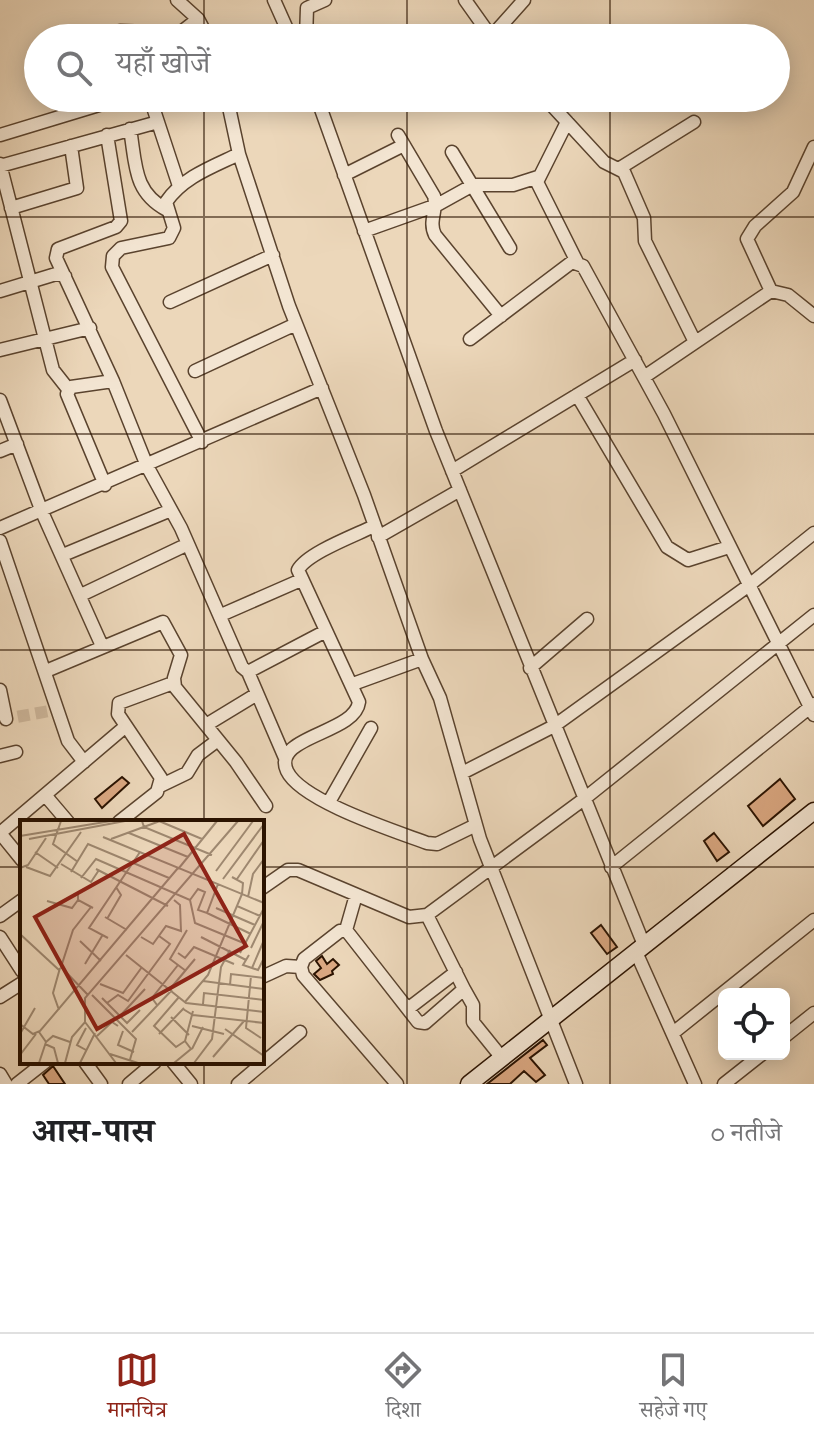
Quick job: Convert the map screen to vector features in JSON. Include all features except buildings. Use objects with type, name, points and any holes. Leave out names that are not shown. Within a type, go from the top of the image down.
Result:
[{"type":"street","points":[[177,0],[201,24]]},
{"type":"street","points":[[274,0],[285,24]]},
{"type":"street","points":[[306,24],[307,8],[325,0]]},
{"type":"street","points":[[465,0],[482,24]]},
{"type":"street","points":[[504,24],[524,0]]},
{"type":"street","points":[[192,24],[198,19]]},
{"type":"street","points":[[0,135],[76,112]]},
{"type":"street","points":[[155,112],[179,186]]},
{"type":"street","points":[[230,112],[239,154],[296,324],[422,659],[440,698],[491,869],[576,1084]]},
{"type":"street","points":[[322,112],[452,471],[645,944],[673,1033],[695,1084]]},
{"type":"street","points":[[558,112],[604,162],[620,168],[627,177],[644,218],[645,241],[695,342]]},
{"type":"street","points":[[105,485],[68,389],[55,377],[0,165],[158,122]]},
{"type":"street","points":[[567,122],[538,177],[539,189],[577,262],[583,266],[644,377],[813,709],[611,867]]},
{"type":"street","points":[[620,168],[694,122]]},
{"type":"street","points":[[130,129],[140,183],[152,202],[167,210]]},
{"type":"street","points":[[107,135],[121,221],[116,227],[58,249],[56,258],[90,328],[147,466],[188,544],[242,667],[248,672],[285,758],[286,769],[297,785],[329,802],[427,843],[437,844],[476,825]]},
{"type":"street","points":[[344,175],[401,140],[437,205],[432,222],[435,235],[501,316]]},
{"type":"street","points":[[11,208],[77,188],[71,146]]},
{"type":"street","points":[[771,291],[747,239],[755,226],[793,192],[814,147]]},
{"type":"street","points":[[452,152],[510,248]]},
{"type":"street","points":[[202,442],[112,267],[115,251],[169,238],[174,228],[166,202],[179,186],[239,154]]},
{"type":"street","points":[[364,231],[437,205],[473,185],[513,185],[538,177]]},
{"type":"street","points":[[170,302],[273,255]]},
{"type":"street","points":[[470,339],[572,262],[577,262]]},
{"type":"street","points":[[0,291],[56,274],[65,276]]},
{"type":"street","points":[[644,377],[771,291],[788,295],[814,316]]},
{"type":"street","points":[[195,371],[296,324]]},
{"type":"street","points":[[0,350],[90,328]]},
{"type":"street","points":[[452,471],[635,360]]},
{"type":"street","points":[[68,389],[113,381]]},
{"type":"street","points":[[0,528],[105,485],[322,388]]},
{"type":"street","points":[[577,395],[667,547],[688,560],[729,547]]},
{"type":"street","points":[[0,400],[42,512],[102,646]]},
{"type":"street","points":[[0,451],[17,444]]},
{"type":"street","points":[[285,758],[292,747],[350,719],[358,710],[359,702],[301,580],[301,565],[460,490]]},
{"type":"street","points":[[63,555],[171,510]]},
{"type":"street","points":[[462,773],[554,726],[748,586],[814,533]]},
{"type":"street","points":[[0,541],[68,741],[84,762]]},
{"type":"street","points":[[81,595],[188,544]]},
{"type":"street","points":[[0,583],[13,579]]},
{"type":"street","points":[[221,615],[301,580]]},
{"type":"street","points":[[264,887],[288,870],[298,870],[409,917],[427,915],[584,799],[814,615]]},
{"type":"street","points":[[530,668],[587,619]]},
{"type":"street","points":[[46,671],[163,622],[181,655],[173,683]]},
{"type":"street","points":[[248,672],[324,632]]},
{"type":"street","points":[[353,684],[422,659]]},
{"type":"street","points":[[173,683],[266,806]]},
{"type":"street","points":[[160,786],[158,772],[118,714],[119,703],[173,683]]},
{"type":"street","points":[[0,690],[6,719]]},
{"type":"street","points":[[206,725],[257,694]]},
{"type":"street","points":[[20,858],[0,833],[126,726]]},
{"type":"street","points":[[329,802],[371,728]]},
{"type":"street","points":[[121,820],[160,786],[187,773],[198,755],[218,740]]},
{"type":"street","points":[[0,756],[16,752]]},
{"type":"street","points":[[45,795],[66,820]]},
{"type":"street","points":[[645,944],[659,925],[814,801]]},
{"type":"street","points":[[469,1084],[814,811]]},
{"type":"street","points":[[264,976],[286,966],[301,967],[328,940],[346,930],[356,895]]},
{"type":"street","points":[[0,916],[20,901]]},
{"type":"street","points":[[427,915],[473,1005],[473,1022],[502,1058]]},
{"type":"street","points":[[673,1033],[814,920]]},
{"type":"street","points":[[346,930],[418,1022],[425,1023],[464,989]]},
{"type":"street","points":[[0,937],[20,968]]},
{"type":"street","points":[[301,967],[303,975],[397,1084]]},
{"type":"street","points":[[409,1008],[456,972]]},
{"type":"street","points":[[0,997],[20,984]]},
{"type":"street","points":[[790,1032],[814,1013]]},
{"type":"street","points":[[264,1062],[300,1032]]},
{"type":"street","points":[[724,1084],[754,1060]]},
{"type":"street","points":[[17,1084],[42,1064]]},
{"type":"street","points":[[86,1064],[101,1084]]},
{"type":"street","points":[[129,1084],[153,1064]]},
{"type":"street","points":[[175,1064],[191,1084]]},
{"type":"street","points":[[238,1084],[262,1064]]},
{"type":"tunnel","points":[[0,720],[60,709]]}]
